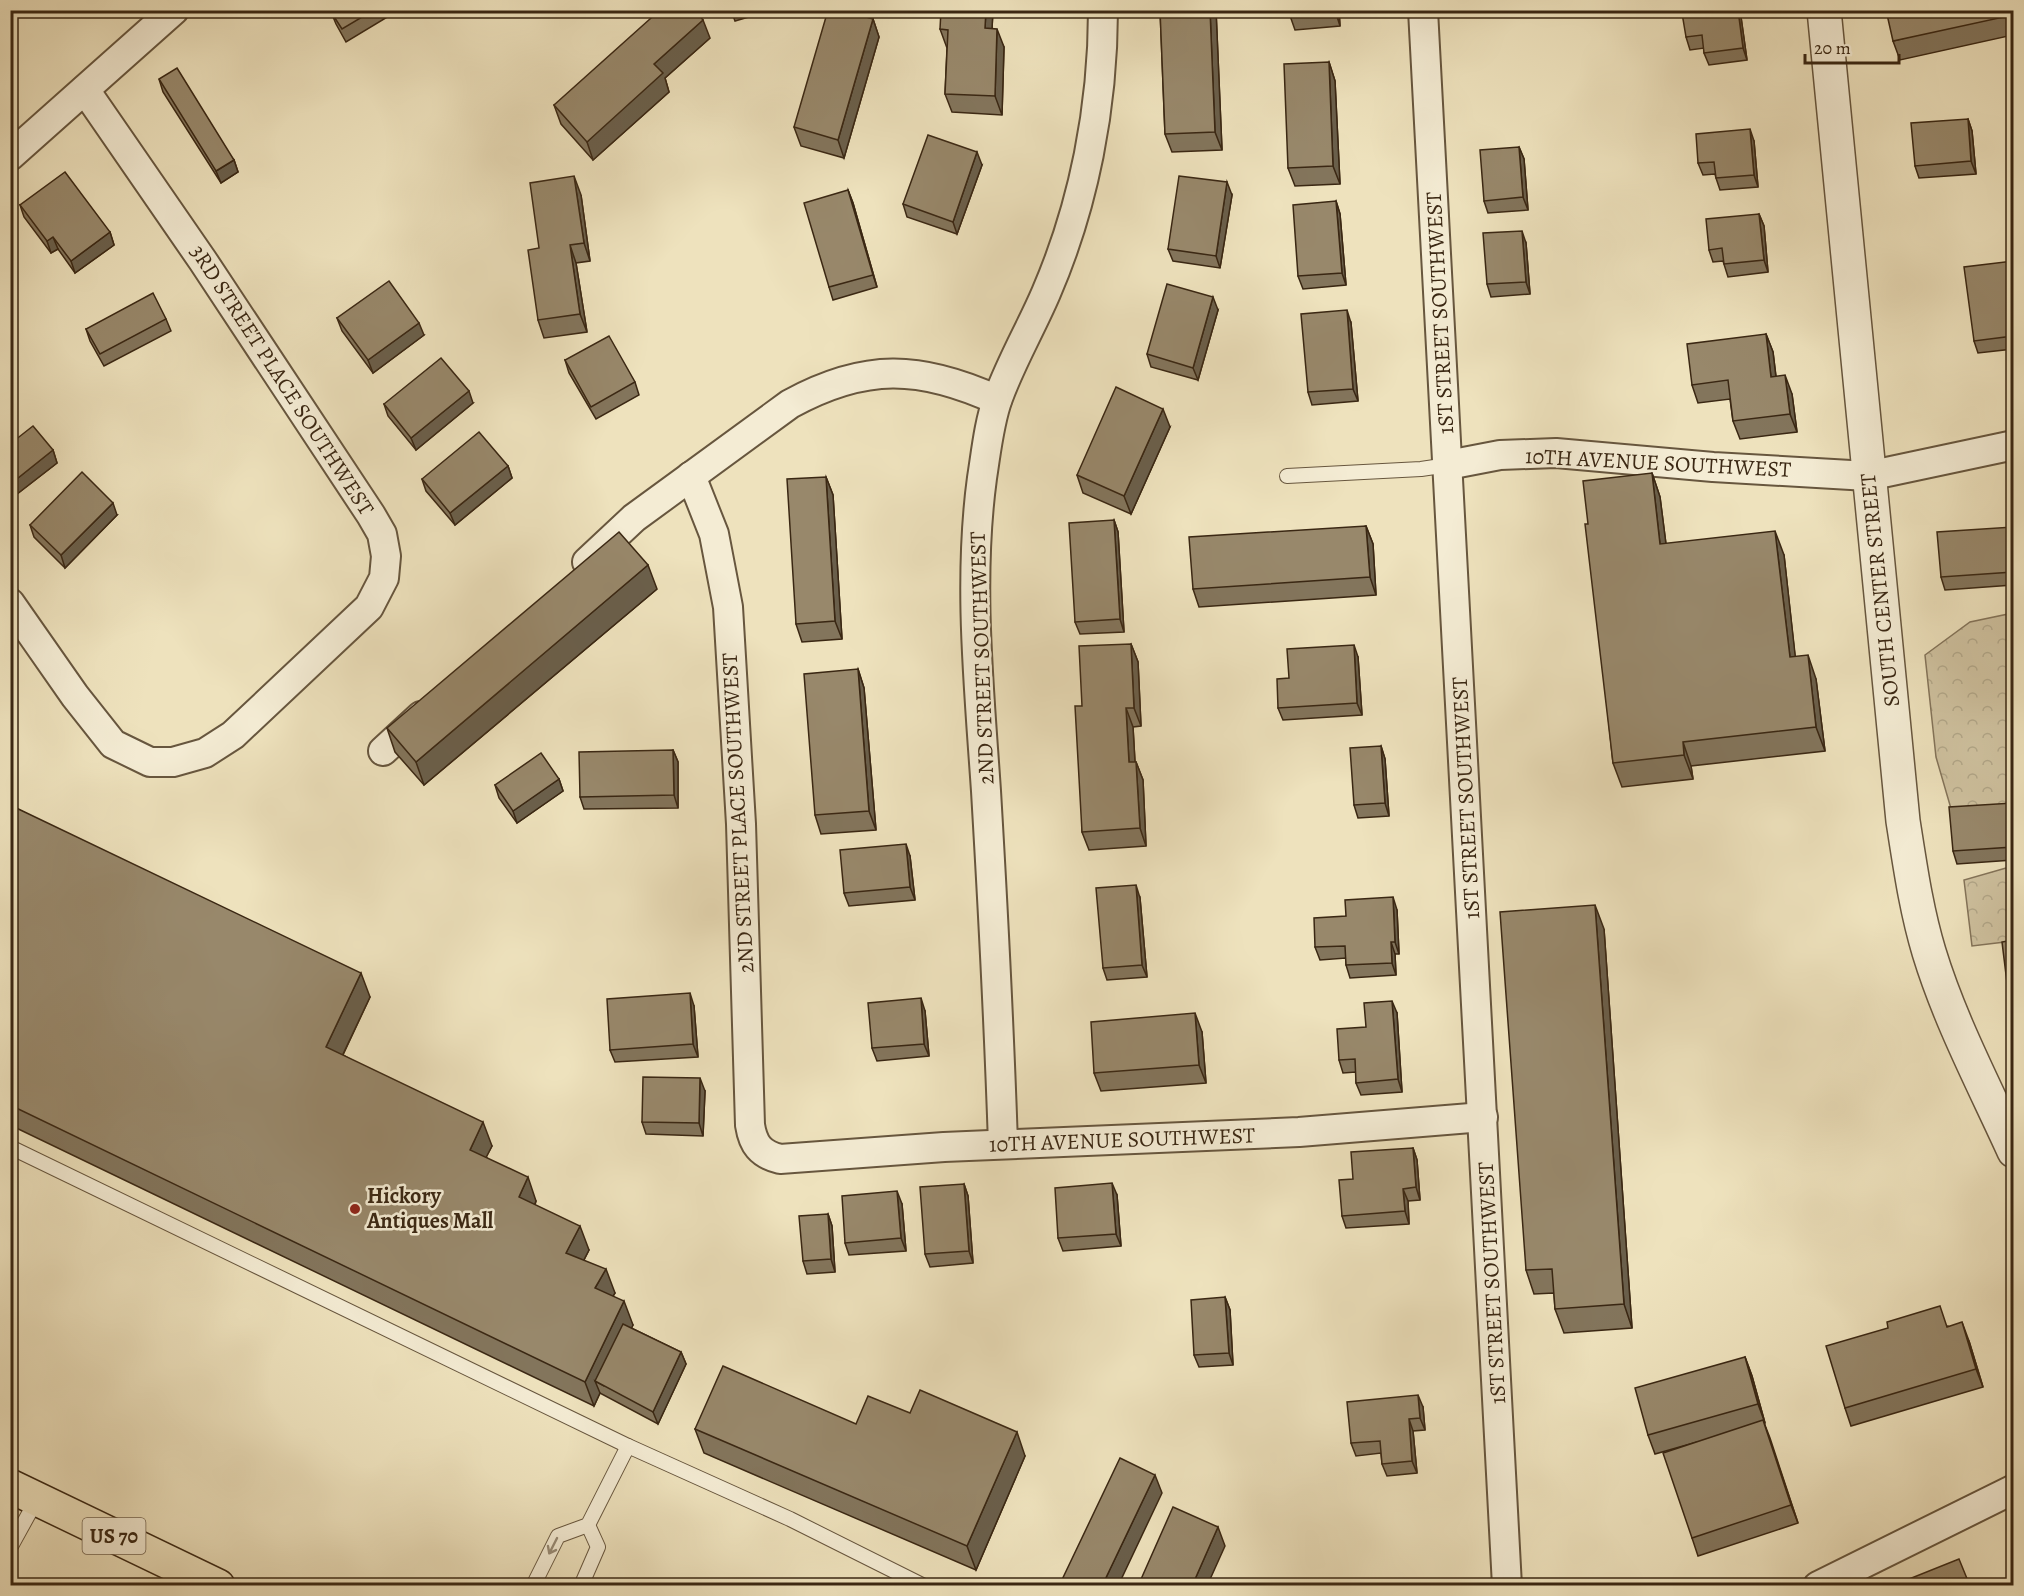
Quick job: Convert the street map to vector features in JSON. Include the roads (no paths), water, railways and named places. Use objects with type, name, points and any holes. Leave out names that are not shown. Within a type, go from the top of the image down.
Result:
[{"type":"main road","name":"US 70","points":[[24,1492],[218,1586]]},
{"type":"street","points":[[10,156],[174,10]]},
{"type":"street","name":"2ND STREET SOUTHWEST","points":[[1002,1144],[997,966],[980,697],[975,555],[982,477],[997,400],[1047,292],[1075,216],[1093,134],[1103,39],[1102,10]]},
{"type":"street","name":"1ST STREET SOUTHWEST","points":[[1423,10],[1507,1586]]},
{"type":"street","name":"SOUTH CENTER STREET","points":[[1824,10],[1903,821],[1915,897],[1928,951],[1946,1003],[2013,1151]]},
{"type":"street","name":"3RD STREET PLACE SOUTHWEST","points":[[10,603],[75,696],[113,744],[150,762],[173,762],[205,753],[233,735],[369,608],[380,588],[386,556],[382,534],[203,261],[86,90]]},
{"type":"street","points":[[565,582],[634,518],[789,404],[809,394],[850,379],[893,373],[915,374],[957,382],[997,400]]},
{"type":"street","name":"10TH AVENUE SOUTHWEST","points":[[1448,465],[1500,455],[1556,453],[1713,467],[1868,476],[2013,445]]},
{"type":"street","name":"2ND STREET PLACE SOUTHWEST","points":[[691,476],[714,534],[728,607],[741,824],[750,1125],[753,1139],[762,1152]]},
{"type":"street","points":[[383,751],[444,695]]},
{"type":"street","name":"10TH AVENUE SOUTHWEST","points":[[762,1152],[780,1159],[1002,1144],[1299,1132],[1483,1117]]},
{"type":"street","points":[[1818,1586],[2013,1489]]},
{"type":"lane","points":[[1287,476],[1421,469],[1448,465]]},
{"type":"lane","points":[[10,1147],[628,1446],[790,1519],[924,1586]]},
{"type":"lane","points":[[533,1586],[558,1536],[588,1525],[628,1446]]},
{"type":"lane","points":[[10,1548],[24,1492]]},
{"type":"lane","points":[[580,1586],[598,1547],[588,1525]]},
{"type":"place","name":"Hickory Antiques Mall","points":[[355,1209]]}]
